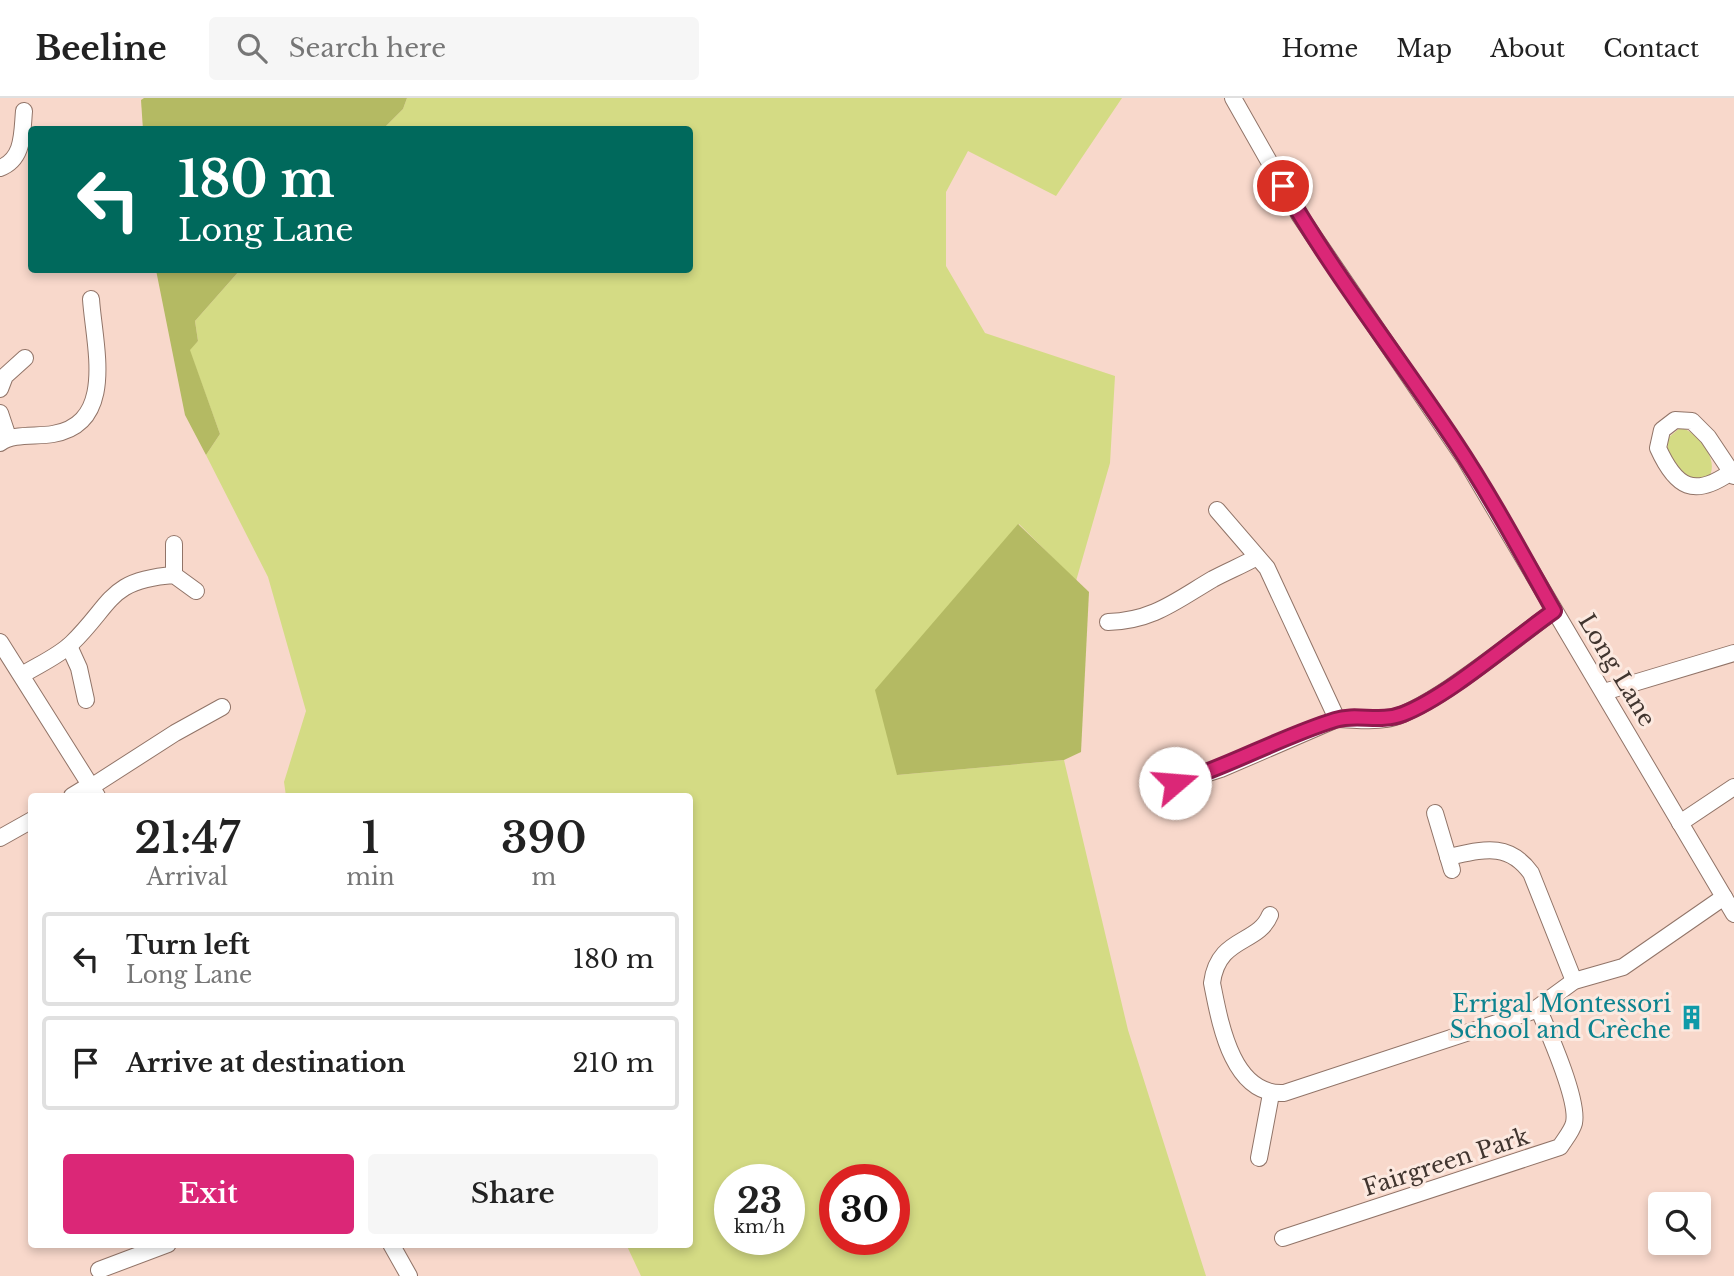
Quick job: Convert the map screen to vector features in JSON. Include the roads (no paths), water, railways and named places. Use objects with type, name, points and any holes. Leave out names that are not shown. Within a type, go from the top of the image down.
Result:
[{"type":"street","name":"Long Lane","points":[[1233,98],[1300,216],[1456,443],[1734,914]]},
{"type":"street","points":[[0,168],[11,164],[18,154],[24,111]]},
{"type":"street","points":[[0,413],[4,440],[57,434],[77,426],[90,412],[97,390],[91,299]]},
{"type":"street","points":[[0,389],[5,376],[25,358]]},
{"type":"street","points":[[1675,420],[1692,421],[1708,436],[1733,474],[1706,487],[1686,486],[1660,453],[1658,447],[1662,430],[1675,420]]},
{"type":"street","points":[[1217,510],[1267,568],[1337,719]]},
{"type":"street","points":[[174,544],[174,575]]},
{"type":"street","points":[[1108,622],[1125,622],[1166,609],[1257,556]]},
{"type":"street","points":[[22,675],[69,646],[93,622],[104,602],[133,581],[174,575],[196,591]]},
{"type":"street","points":[[1175,783],[1221,769],[1337,719],[1386,719],[1405,713],[1444,690],[1554,611]]},
{"type":"street","points":[[0,642],[93,790],[175,733],[222,707]]},
{"type":"street","points":[[69,646],[79,668],[86,700]]},
{"type":"street","points":[[1604,692],[1734,653]]},
{"type":"street","points":[[1680,823],[1734,787]]},
{"type":"street","points":[[1435,813],[1450,864],[1497,848],[1523,862],[1531,873],[1574,981]]},
{"type":"street","points":[[0,838],[28,822]]},
{"type":"street","points":[[1269,915],[1265,926],[1222,955],[1214,969],[1212,983],[1238,1069],[1245,1079],[1271,1094],[1284,1093],[1538,1007],[1574,981],[1623,967],[1724,897]]},
{"type":"street","name":"Fairgreen Park","points":[[1283,1238],[1548,1153],[1560,1146],[1574,1123],[1574,1111],[1556,1050],[1538,1007]]},
{"type":"street","points":[[1259,1158],[1271,1094]]},
{"type":"street","points":[[99,1270],[157,1248]]},
{"type":"street","points":[[393,1248],[409,1276]]},
{"type":"place","name":"Errigal Montessori School and Crèche","points":[[1691,1017]]}]
